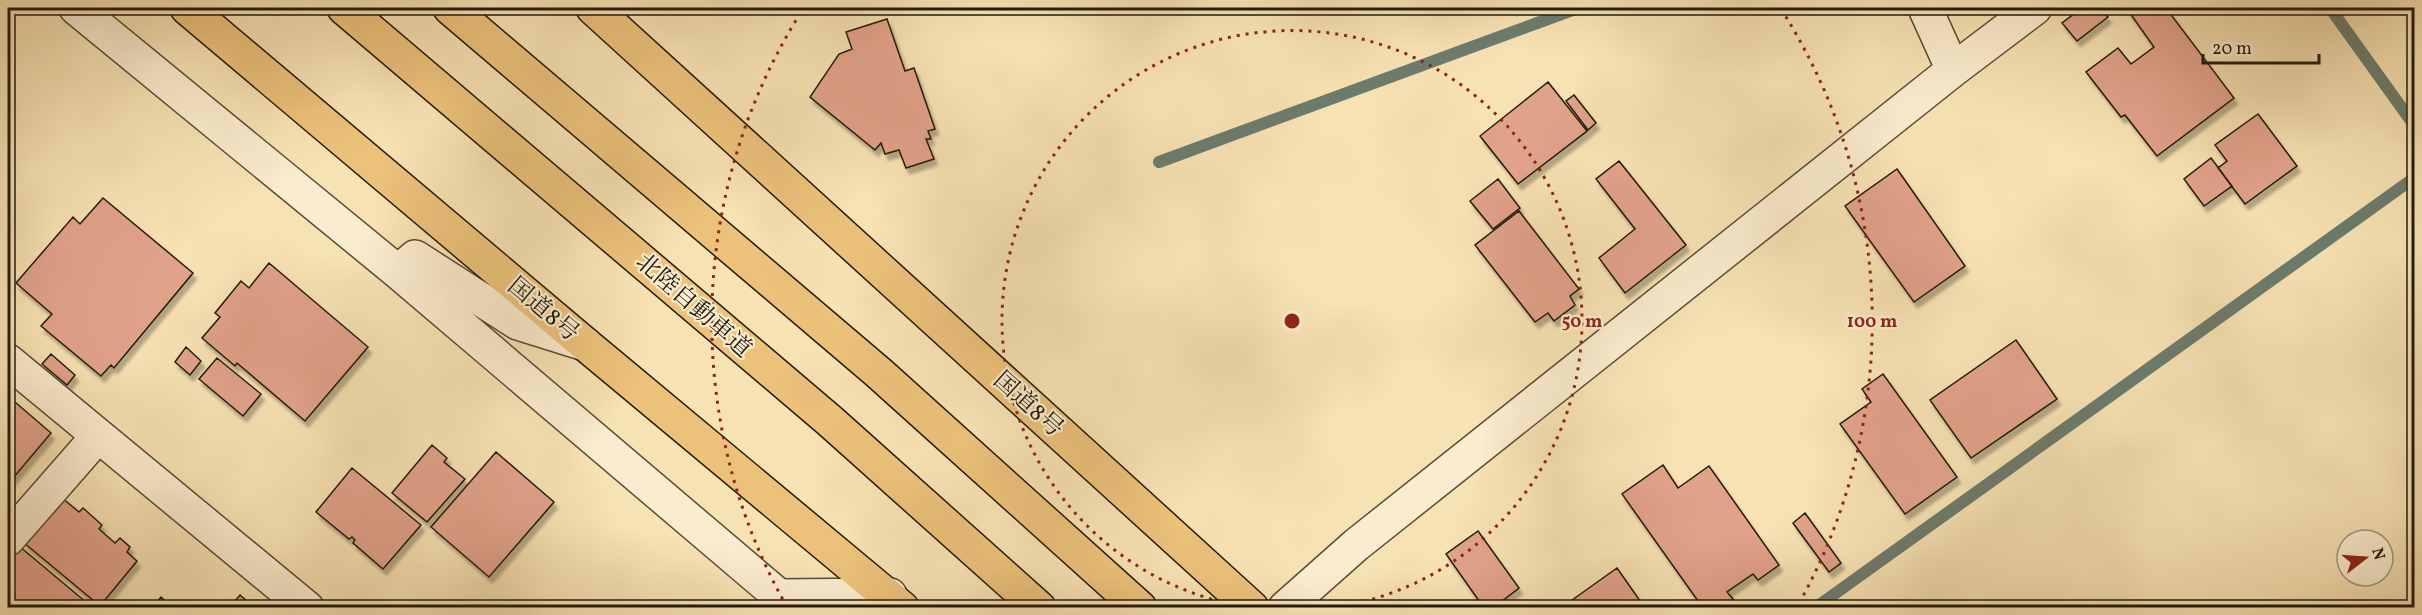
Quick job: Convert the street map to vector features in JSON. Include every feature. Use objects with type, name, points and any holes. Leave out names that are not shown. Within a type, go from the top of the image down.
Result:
[{"type":"highway","name":"北陸自動車道","points":[[344,8],[830,421],[1039,608]]},
{"type":"highway","points":[[450,8],[879,373],[1140,608]]},
{"type":"highway","name":"国道8号","points":[[594,8],[1252,608]]},
{"type":"highway","name":"国道8号","points":[[190,12],[585,344],[896,601]]},
{"type":"street","points":[[76,8],[398,272],[779,596],[896,601]]},
{"type":"street","points":[[1925,8],[1953,69]]},
{"type":"street","points":[[1285,608],[1356,545],[1953,69],[2035,8]]},
{"type":"street","points":[[398,272],[415,257],[519,323],[585,344]]},
{"type":"street","points":[[8,361],[307,608]]},
{"type":"street","points":[[8,539],[98,436]]},
{"type":"building","points":[[2082,8],[2099,8],[2108,17],[2077,41],[2062,23]]},
{"type":"building","points":[[2166,8],[2234,98],[2157,156],[2125,115],[2121,117],[2086,72],[2118,48],[2131,64],[2154,47],[2127,9]]},
{"type":"building","points":[[887,19],[905,71],[914,68],[935,129],[928,131],[931,139],[926,139],[934,159],[906,168],[899,150],[885,154],[881,143],[875,150],[810,97],[839,54],[852,49],[846,32]]},
{"type":"building","points":[[1548,82],[1587,131],[1518,184],[1480,136]]},
{"type":"building","points":[[1574,95],[1596,123],[1588,130],[1566,101]]},
{"type":"building","points":[[2258,114],[2297,166],[2245,204],[2218,168],[2227,161],[2215,145]]},
{"type":"building","points":[[2211,158],[2232,186],[2204,206],[2184,179]]},
{"type":"building","points":[[1619,161],[1686,245],[1625,293],[1599,258],[1635,229],[1596,179]]},
{"type":"building","points":[[1897,169],[1965,266],[1914,302],[1845,206]]},
{"type":"building","points":[[1498,179],[1520,208],[1493,229],[1470,201]]},
{"type":"building","points":[[103,198],[193,273],[114,368],[111,365],[101,376],[41,326],[52,314],[16,283],[73,217],[80,224]]},
{"type":"building","points":[[1519,211],[1579,289],[1570,296],[1575,305],[1554,321],[1548,313],[1535,322],[1475,245]]},
{"type":"building","points":[[269,263],[368,347],[305,421],[237,363],[235,366],[202,338],[220,317],[215,313],[241,281],[249,288]]},
{"type":"building","points":[[2016,340],[2057,399],[1971,458],[1930,400]]},
{"type":"building","points":[[186,347],[201,361],[190,375],[175,362]]},
{"type":"building","points":[[51,354],[75,375],[67,385],[42,364]]},
{"type":"building","points":[[217,358],[261,394],[243,416],[199,379]]},
{"type":"building","points":[[1883,374],[1957,477],[1905,514],[1840,424],[1871,402],[1862,389]]},
{"type":"building","points":[[8,396],[51,433],[8,484]]},
{"type":"building","points":[[432,445],[447,458],[444,462],[465,479],[427,522],[392,493]]},
{"type":"building","points":[[496,452],[554,502],[489,577],[431,527]]},
{"type":"building","points":[[1663,465],[1678,488],[1709,466],[1779,565],[1758,580],[1753,574],[1727,592],[1733,599],[1722,608],[1703,608],[1622,494]]},
{"type":"building","points":[[352,468],[421,525],[383,569],[353,543],[355,540],[352,537],[349,539],[316,512]]},
{"type":"building","points":[[61,497],[79,512],[83,508],[102,525],[99,529],[115,543],[120,538],[130,547],[127,552],[137,561],[100,606],[23,542]]},
{"type":"building","points":[[1805,513],[1841,563],[1829,572],[1793,523]]},
{"type":"building","points":[[1478,531],[1519,588],[1493,608],[1484,608],[1446,554]]},
{"type":"building","points":[[19,546],[93,608],[8,608],[8,560]]},
{"type":"building","points":[[1617,568],[1645,608],[1561,608]]},
{"type":"building","points":[[240,595],[255,608],[229,608]]},
{"type":"building","points":[[161,597],[173,608],[152,608]]},
{"type":"building","points":[[161,597],[173,608],[152,608]]},
{"type":"waterway","points":[[1159,162],[1578,8]]},
{"type":"waterway","points":[[2330,8],[2414,125]]},
{"type":"waterway","points":[[1815,608],[2414,178]]}]
